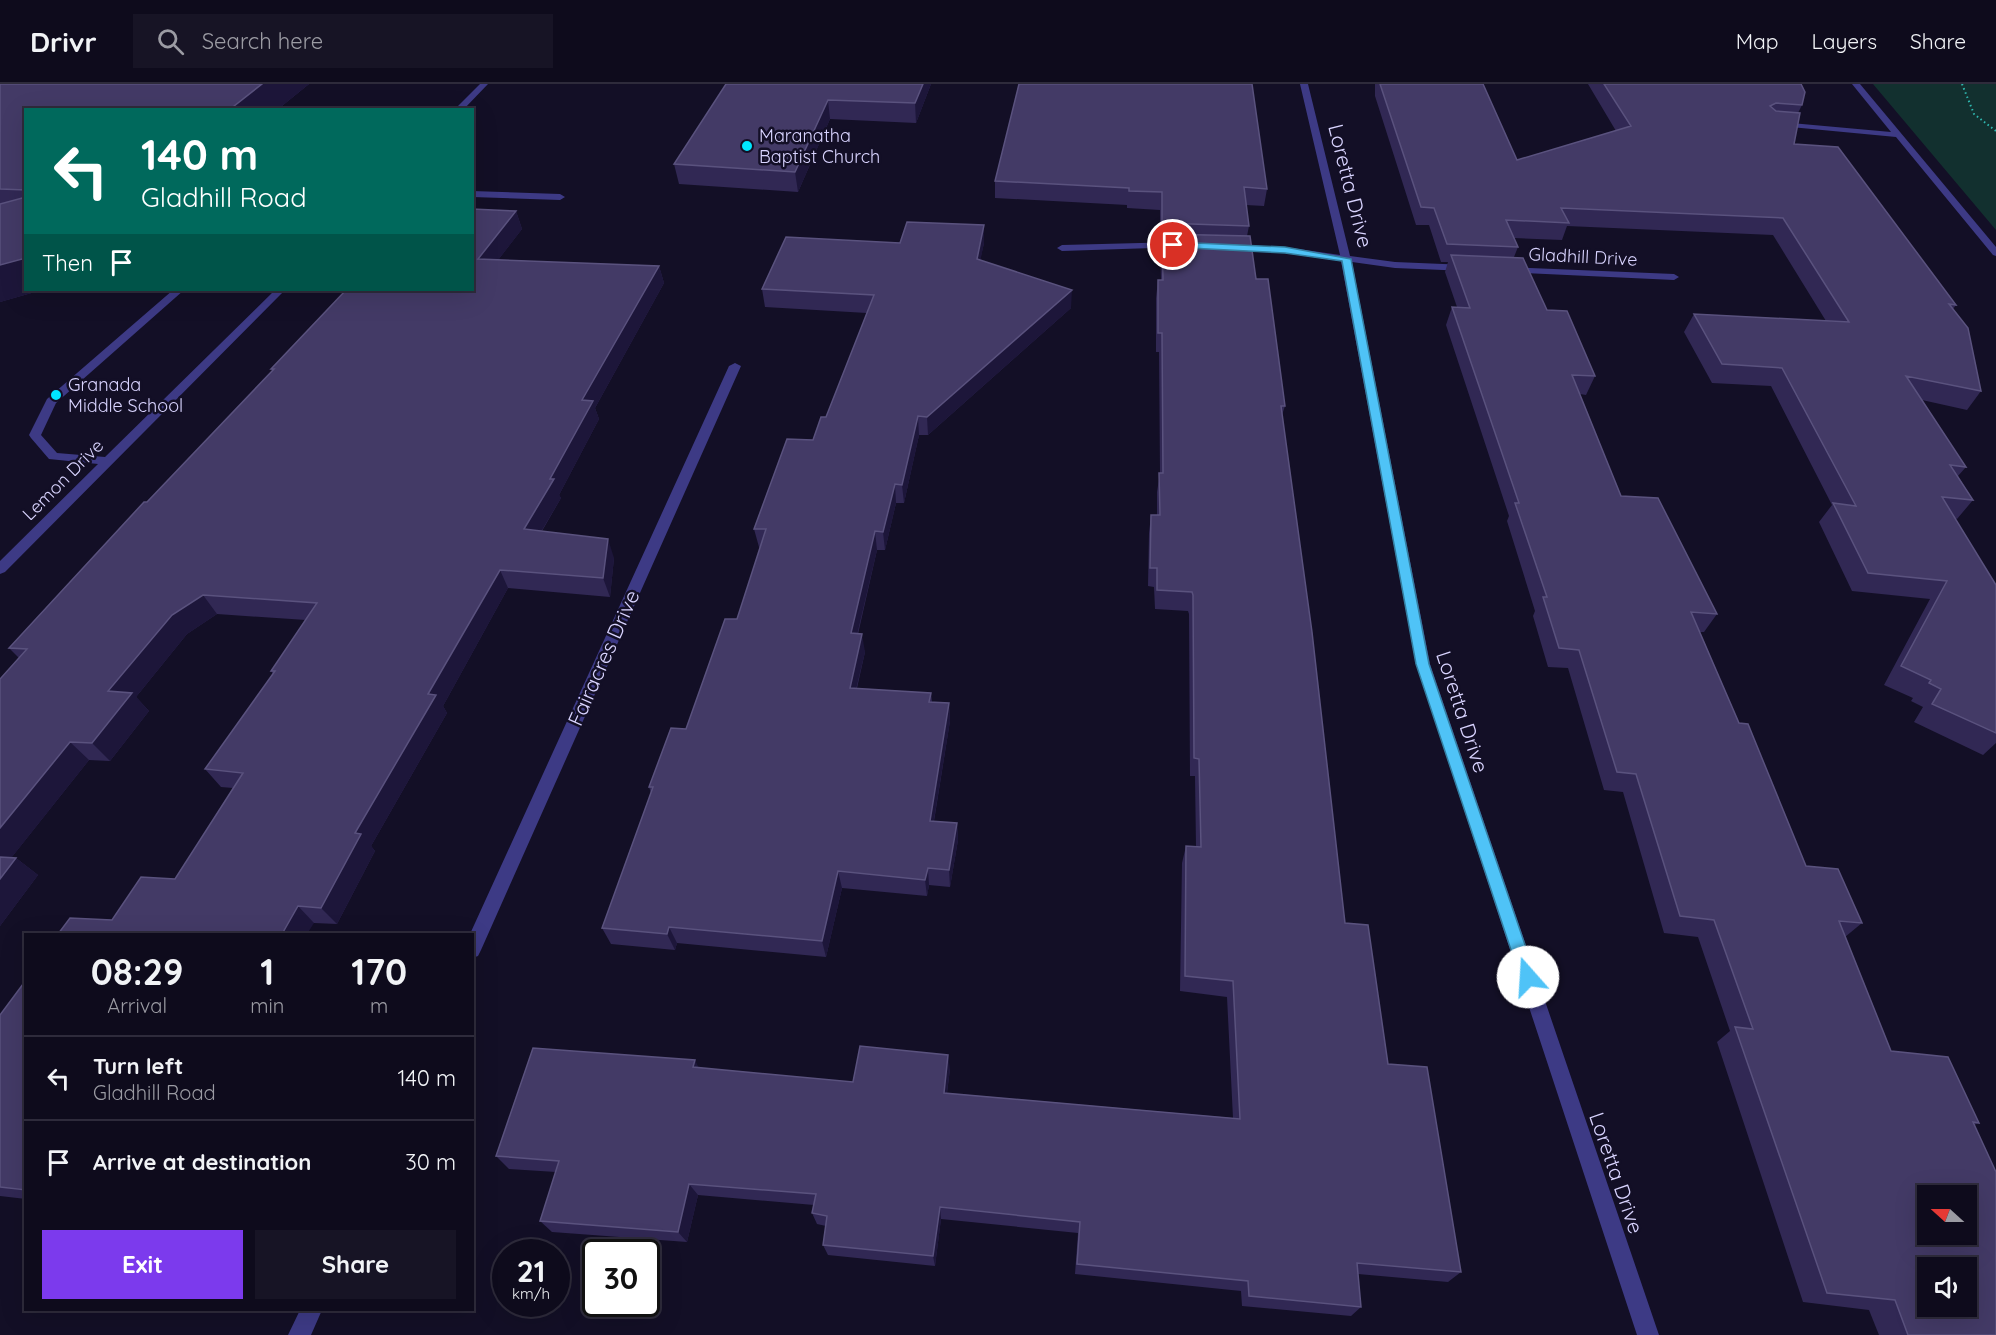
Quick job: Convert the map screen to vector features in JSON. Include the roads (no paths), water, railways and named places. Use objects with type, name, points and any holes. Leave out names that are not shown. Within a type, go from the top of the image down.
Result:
[{"type":"street","points":[[460,108],[484,84]]},
{"type":"street","name":"Loretta Drive","points":[[1304,84],[1346,259],[1423,664],[1648,1335]]},
{"type":"street","points":[[1856,84],[1996,253]]},
{"type":"street","points":[[1768,123],[1900,135]]},
{"type":"street","points":[[474,194],[560,197]]},
{"type":"street","points":[[1062,248],[1151,244],[1196,246]]},
{"type":"street","points":[[1218,247],[1285,250],[1395,265],[1476,268]]},
{"type":"street","name":"Gladhill Drive","points":[[1500,270],[1674,277]]},
{"type":"street","points":[[108,461],[53,456],[34,435],[51,401],[178,291]]},
{"type":"street","name":"Lemon Drive","points":[[0,569],[279,291]]},
{"type":"street","name":"Fairacres Drive","points":[[474,946],[735,366]]},
{"type":"street","points":[[299,1335],[311,1311]]},
{"type":"place","name":"Maranatha Baptist Church","points":[[747,146]]},
{"type":"place","name":"Granada Middle School","points":[[56,395]]}]
